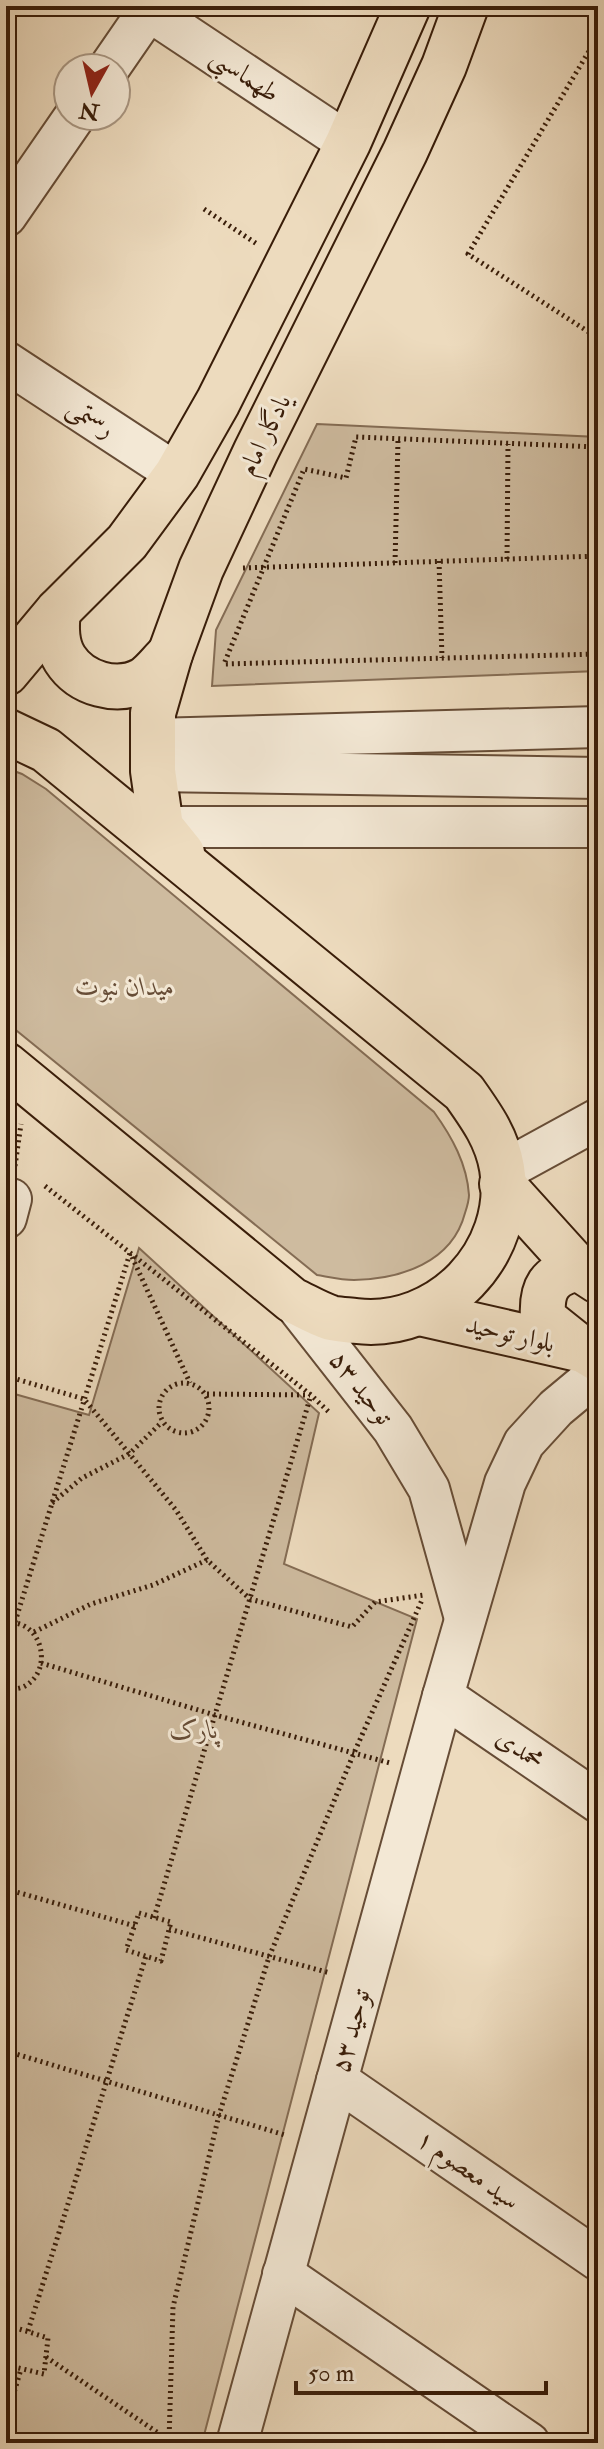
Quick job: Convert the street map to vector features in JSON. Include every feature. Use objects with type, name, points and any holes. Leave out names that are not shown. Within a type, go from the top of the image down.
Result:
[{"type":"main road","points":[[13,660],[127,542],[177,474],[218,402],[288,265],[348,143],[408,6]]},
{"type":"main road","name":"یادگار امام","points":[[161,827],[153,755],[153,713],[170,654],[201,569],[256,451],[405,152],[444,66],[466,6]]},
{"type":"main road","points":[[58,611],[56,627],[64,659],[76,673],[94,683],[112,687],[129,686],[145,679],[170,654]]},
{"type":"main road","points":[[6,731],[46,750],[464,1092],[490,1128],[503,1177],[502,1215],[486,1256],[458,1290],[420,1313],[376,1323],[332,1318],[292,1300],[13,1078]]},
{"type":"main road","points":[[161,827],[198,874]]},
{"type":"main road","points":[[503,1177],[588,1274]]},
{"type":"main road","points":[[588,1274],[560,1272],[547,1285],[542,1302],[543,1318],[593,1361]]},
{"type":"main road","name":"بلوار توحید","points":[[420,1313],[593,1361]]},
{"type":"street","name":"طهماسبی","points":[[145,8],[348,143]]},
{"type":"street","points":[[119,52],[145,8]]},
{"type":"street","points":[[6,216],[64,132]]},
{"type":"street","name":"رستمی","points":[[6,362],[177,474]]},
{"type":"street","points":[[153,755],[598,727]]},
{"type":"street","points":[[153,755],[598,778]]},
{"type":"street","points":[[161,827],[598,827]]},
{"type":"street","points":[[503,1177],[598,1119]]},
{"type":"street","name":"توحید ۵۳","points":[[292,1300],[393,1429],[429,1489],[465,1618]]},
{"type":"street","name":"توحید ۵۳","points":[[237,2443],[422,1771],[505,1483],[524,1443],[593,1361]]},
{"type":"street","name":"محمدی","points":[[443,1696],[598,1802]]},
{"type":"street","name":"سید معصوم ۱","points":[[337,2080],[598,2260]]},
{"type":"street","points":[[283,2274],[529,2443]]},
{"type":"path","points":[[598,36],[468,254],[598,338]]},
{"type":"path","points":[[204,209],[288,265]]},
{"type":"path","points":[[598,447],[356,437],[346,478],[304,469],[224,664],[598,654]]},
{"type":"path","points":[[395,563],[398,440]]},
{"type":"path","points":[[507,559],[508,444]]},
{"type":"path","points":[[201,569],[598,556]]},
{"type":"path","points":[[439,561],[442,658]]},
{"type":"path","points":[[13,1078],[20,1186],[130,1253],[311,1395],[332,1415]]},
{"type":"path","points":[[130,1253],[190,1383],[207,1394],[311,1395]]},
{"type":"path","points":[[15,1622],[130,1253]]},
{"type":"path","points":[[6,1376],[84,1399],[176,1510],[207,1560],[250,1599],[352,1627],[375,1602],[424,1595]]},
{"type":"path","points":[[190,1383],[170,1386],[159,1402],[162,1422],[179,1434],[198,1430],[210,1414],[207,1394]]},
{"type":"path","points":[[154,1918],[311,1395]]},
{"type":"path","points":[[52,1503],[82,1478],[129,1454],[162,1422]]},
{"type":"path","points":[[34,1632],[91,1604],[153,1585],[207,1560]]},
{"type":"path","points":[[171,2442],[173,2307],[219,2115],[269,1957],[424,1595],[421,1581]]},
{"type":"path","points":[[6,1623],[15,1622],[34,1632],[43,1651],[40,1672],[24,1687],[6,1690]]},
{"type":"path","points":[[41,1663],[215,1715],[422,1771]]},
{"type":"path","points":[[6,1889],[135,1926]]},
{"type":"path","points":[[139,1913],[171,1922],[161,1961],[126,1950],[135,1926],[139,1913]]},
{"type":"path","points":[[169,1929],[364,1982]]},
{"type":"path","points":[[28,2331],[146,1956]]},
{"type":"path","points":[[6,2051],[319,2146]]},
{"type":"path","points":[[6,2352],[13,2327],[48,2338],[44,2374],[6,2365]]},
{"type":"path","points":[[46,2357],[171,2442]]},
{"type":"path","points":[[6,2420],[21,2369]]},
{"type":"green space","points":[[317,424],[598,437],[598,671],[212,686],[216,630]]},
{"type":"green space","name":"میدان نبوت","points":[[6,768],[46,789],[434,1112],[458,1151],[469,1195],[458,1230],[436,1256],[406,1272],[371,1279],[317,1275],[6,1022]]},
{"type":"green space","name":"پارک","points":[[139,1248],[319,1413],[284,1564],[417,1619],[202,2443],[6,2443],[6,1409],[11,1393],[89,1415]]}]
